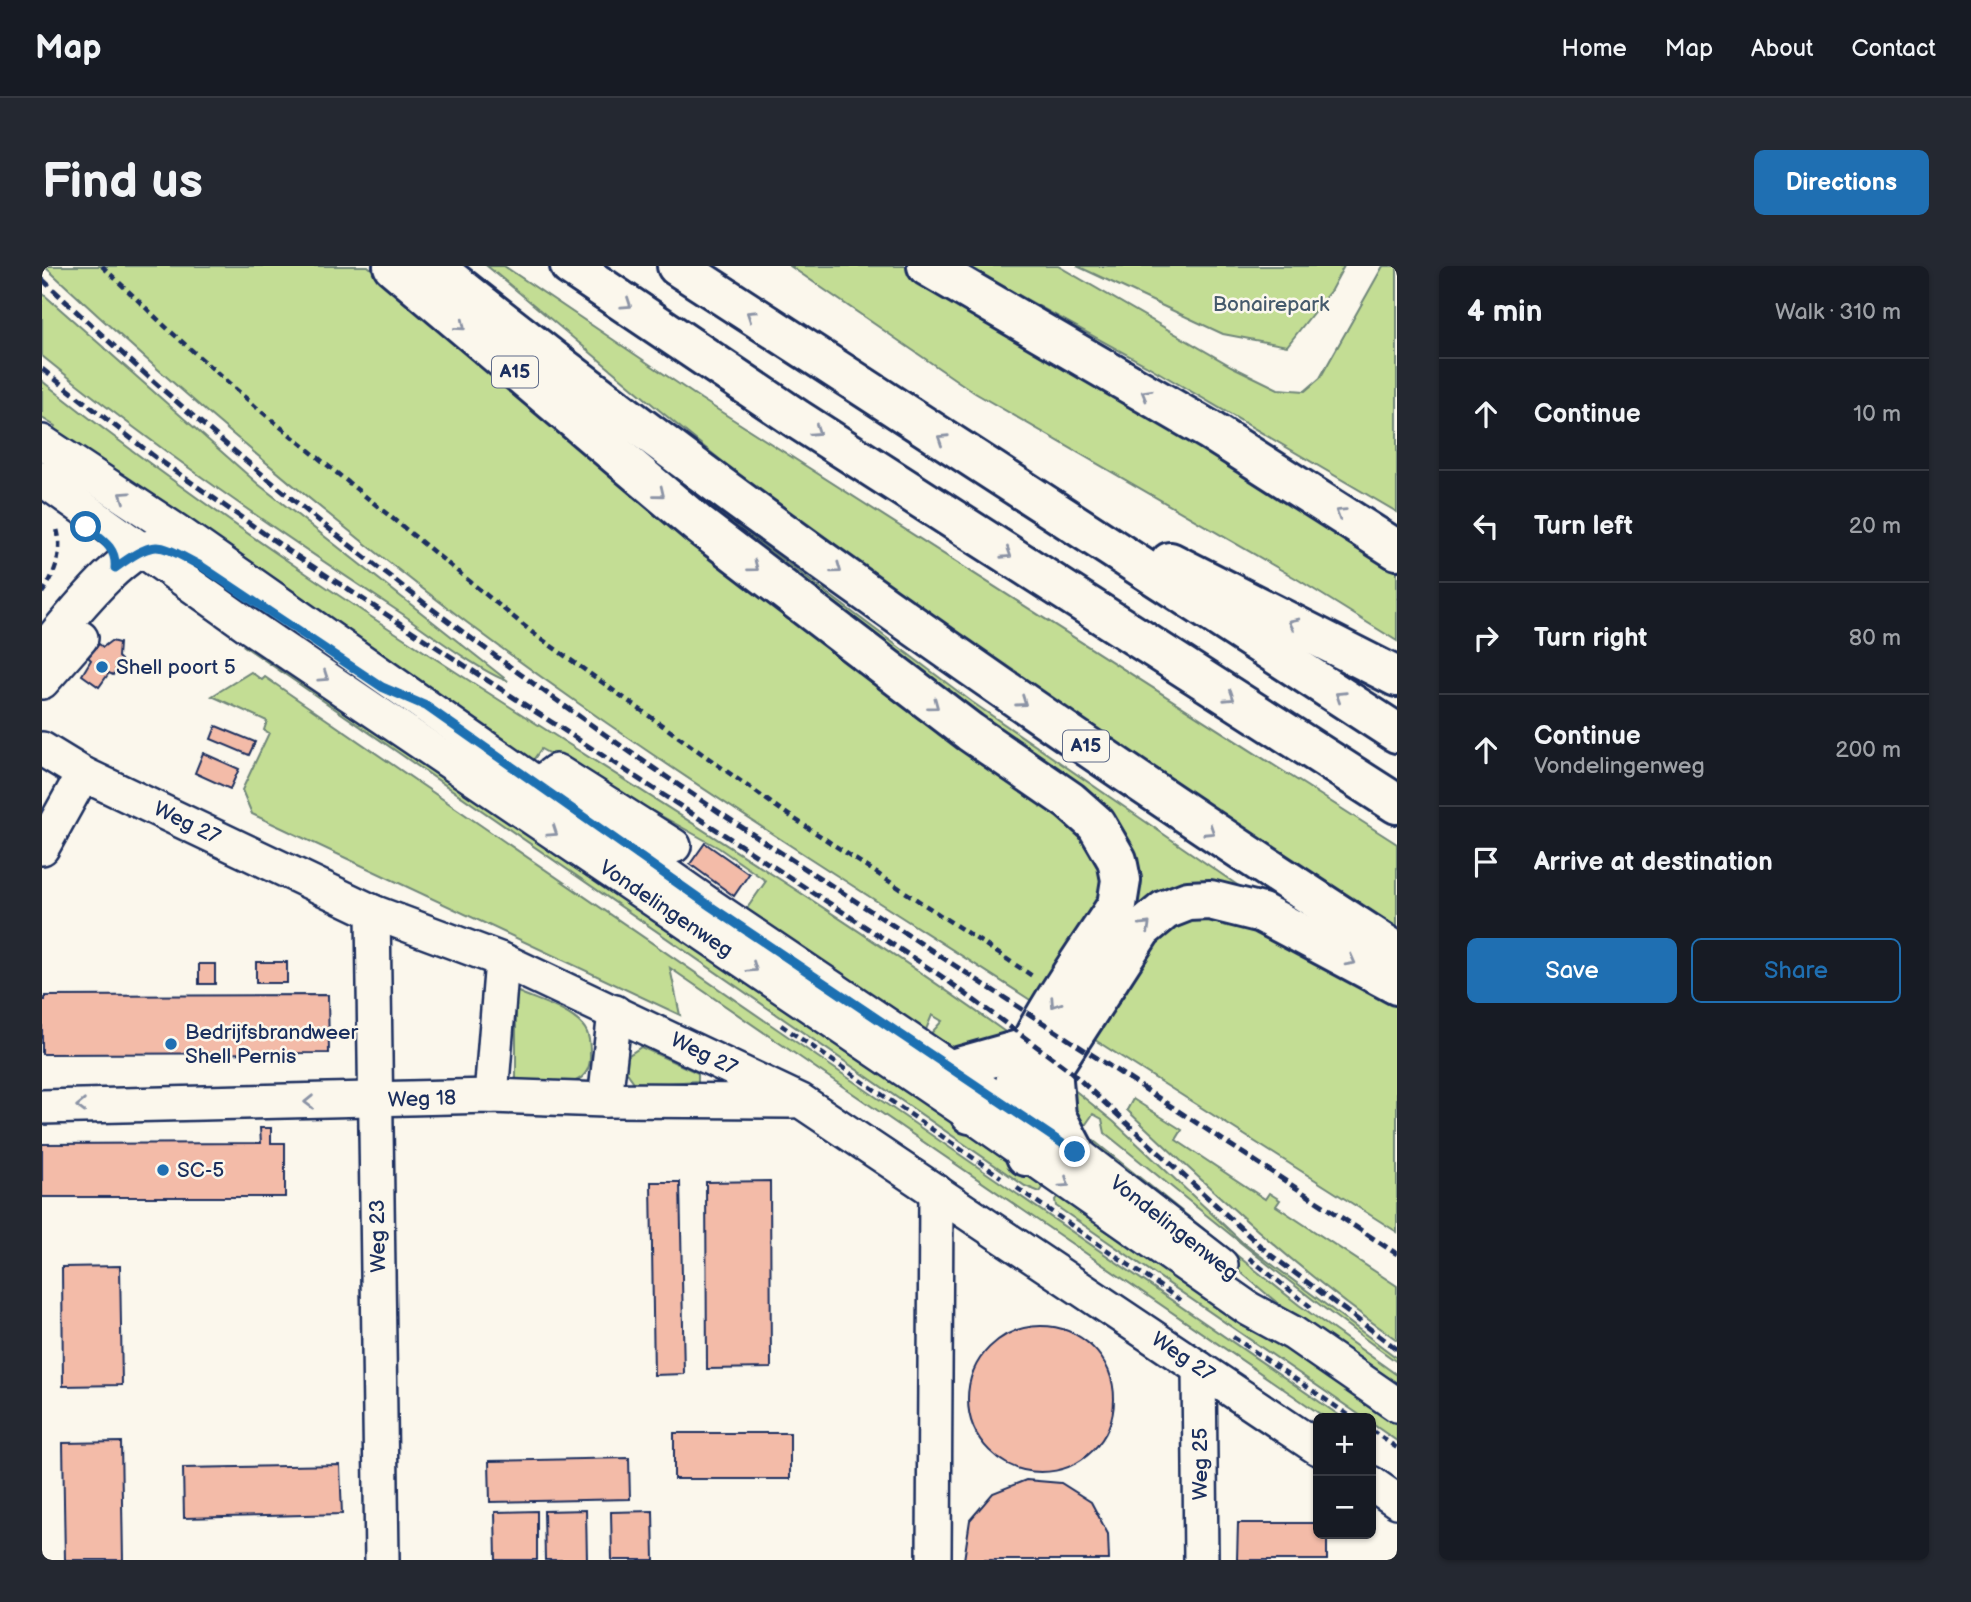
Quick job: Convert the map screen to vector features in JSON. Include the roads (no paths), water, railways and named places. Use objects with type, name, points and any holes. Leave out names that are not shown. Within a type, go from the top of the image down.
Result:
[{"type":"highway","name":"A15","points":[[393,266],[699,526],[970,732],[1070,801],[1096,824],[1117,860],[1121,880],[1117,905],[1061,994],[1039,1058]]},
{"type":"highway","name":"A15","points":[[433,266],[573,378],[958,658],[1186,816],[1397,952]]},
{"type":"highway","name":"A15","points":[[466,266],[782,529]]},
{"type":"highway","points":[[570,266],[797,419],[1397,804]]},
{"type":"highway","points":[[677,266],[1397,733]]},
{"type":"highway","points":[[927,266],[1209,430],[1397,550]]},
{"type":"highway","points":[[999,477],[1397,677]]},
{"type":"highway","name":"A15","points":[[1026,1156],[1011,1108],[1012,1091],[1142,929],[1165,910],[1188,901],[1210,900],[1262,913],[1397,985]]},
{"type":"highway","points":[[955,1068],[1039,1058],[1056,1116],[1075,1152]]},
{"type":"highway","points":[[970,1114],[1011,1108]]},
{"type":"street","name":"Vondelingenweg","points":[[42,442],[181,534],[426,706],[528,797],[1026,1156],[1249,1309],[1293,1333],[1397,1405]]},
{"type":"street","name":"Vondelingenweg","points":[[42,479],[142,549],[955,1068],[1075,1152],[1258,1294],[1293,1333]]},
{"type":"street","points":[[42,496],[110,546],[116,556],[97,613],[89,628],[42,682]]},
{"type":"street","points":[[42,651],[110,575],[142,549],[154,545],[191,561],[382,687],[426,706]]},
{"type":"street","points":[[42,625],[78,593],[110,575]]},
{"type":"street","name":"Weg 27","points":[[42,749],[83,774],[373,912],[502,960],[801,1101],[1313,1445]]},
{"type":"street","points":[[528,797],[556,771],[674,846]]},
{"type":"street","points":[[42,848],[83,774]]},
{"type":"street","name":"Weg 23","points":[[373,912],[382,1560]]},
{"type":"street","points":[[491,1096],[502,960]]},
{"type":"street","points":[[605,1101],[615,1012]]},
{"type":"street","name":"Weg 18","points":[[42,1107],[491,1096],[605,1101],[801,1101]]},
{"type":"street","points":[[934,1560],[936,1191]]},
{"type":"street","name":"Weg 25","points":[[1199,1368],[1200,1560]]},
{"type":"street","points":[[1376,1486],[1397,1501]]},
{"type":"railway","points":[[42,279],[169,395],[301,506],[506,664],[716,810],[1397,1254]]},
{"type":"railway","points":[[42,369],[155,457],[289,551],[944,978],[1070,1071],[1268,1253],[1397,1349]]},
{"type":"place","name":"Shell poort 5","points":[[102,667]]},
{"type":"place","name":"Bedrijfsbrandweer Shell Pernis","points":[[171,1044]]},
{"type":"place","name":"SC-5","points":[[163,1170]]},
{"type":"park label","name":"Bonairepark","points":[[1271,304]]}]
